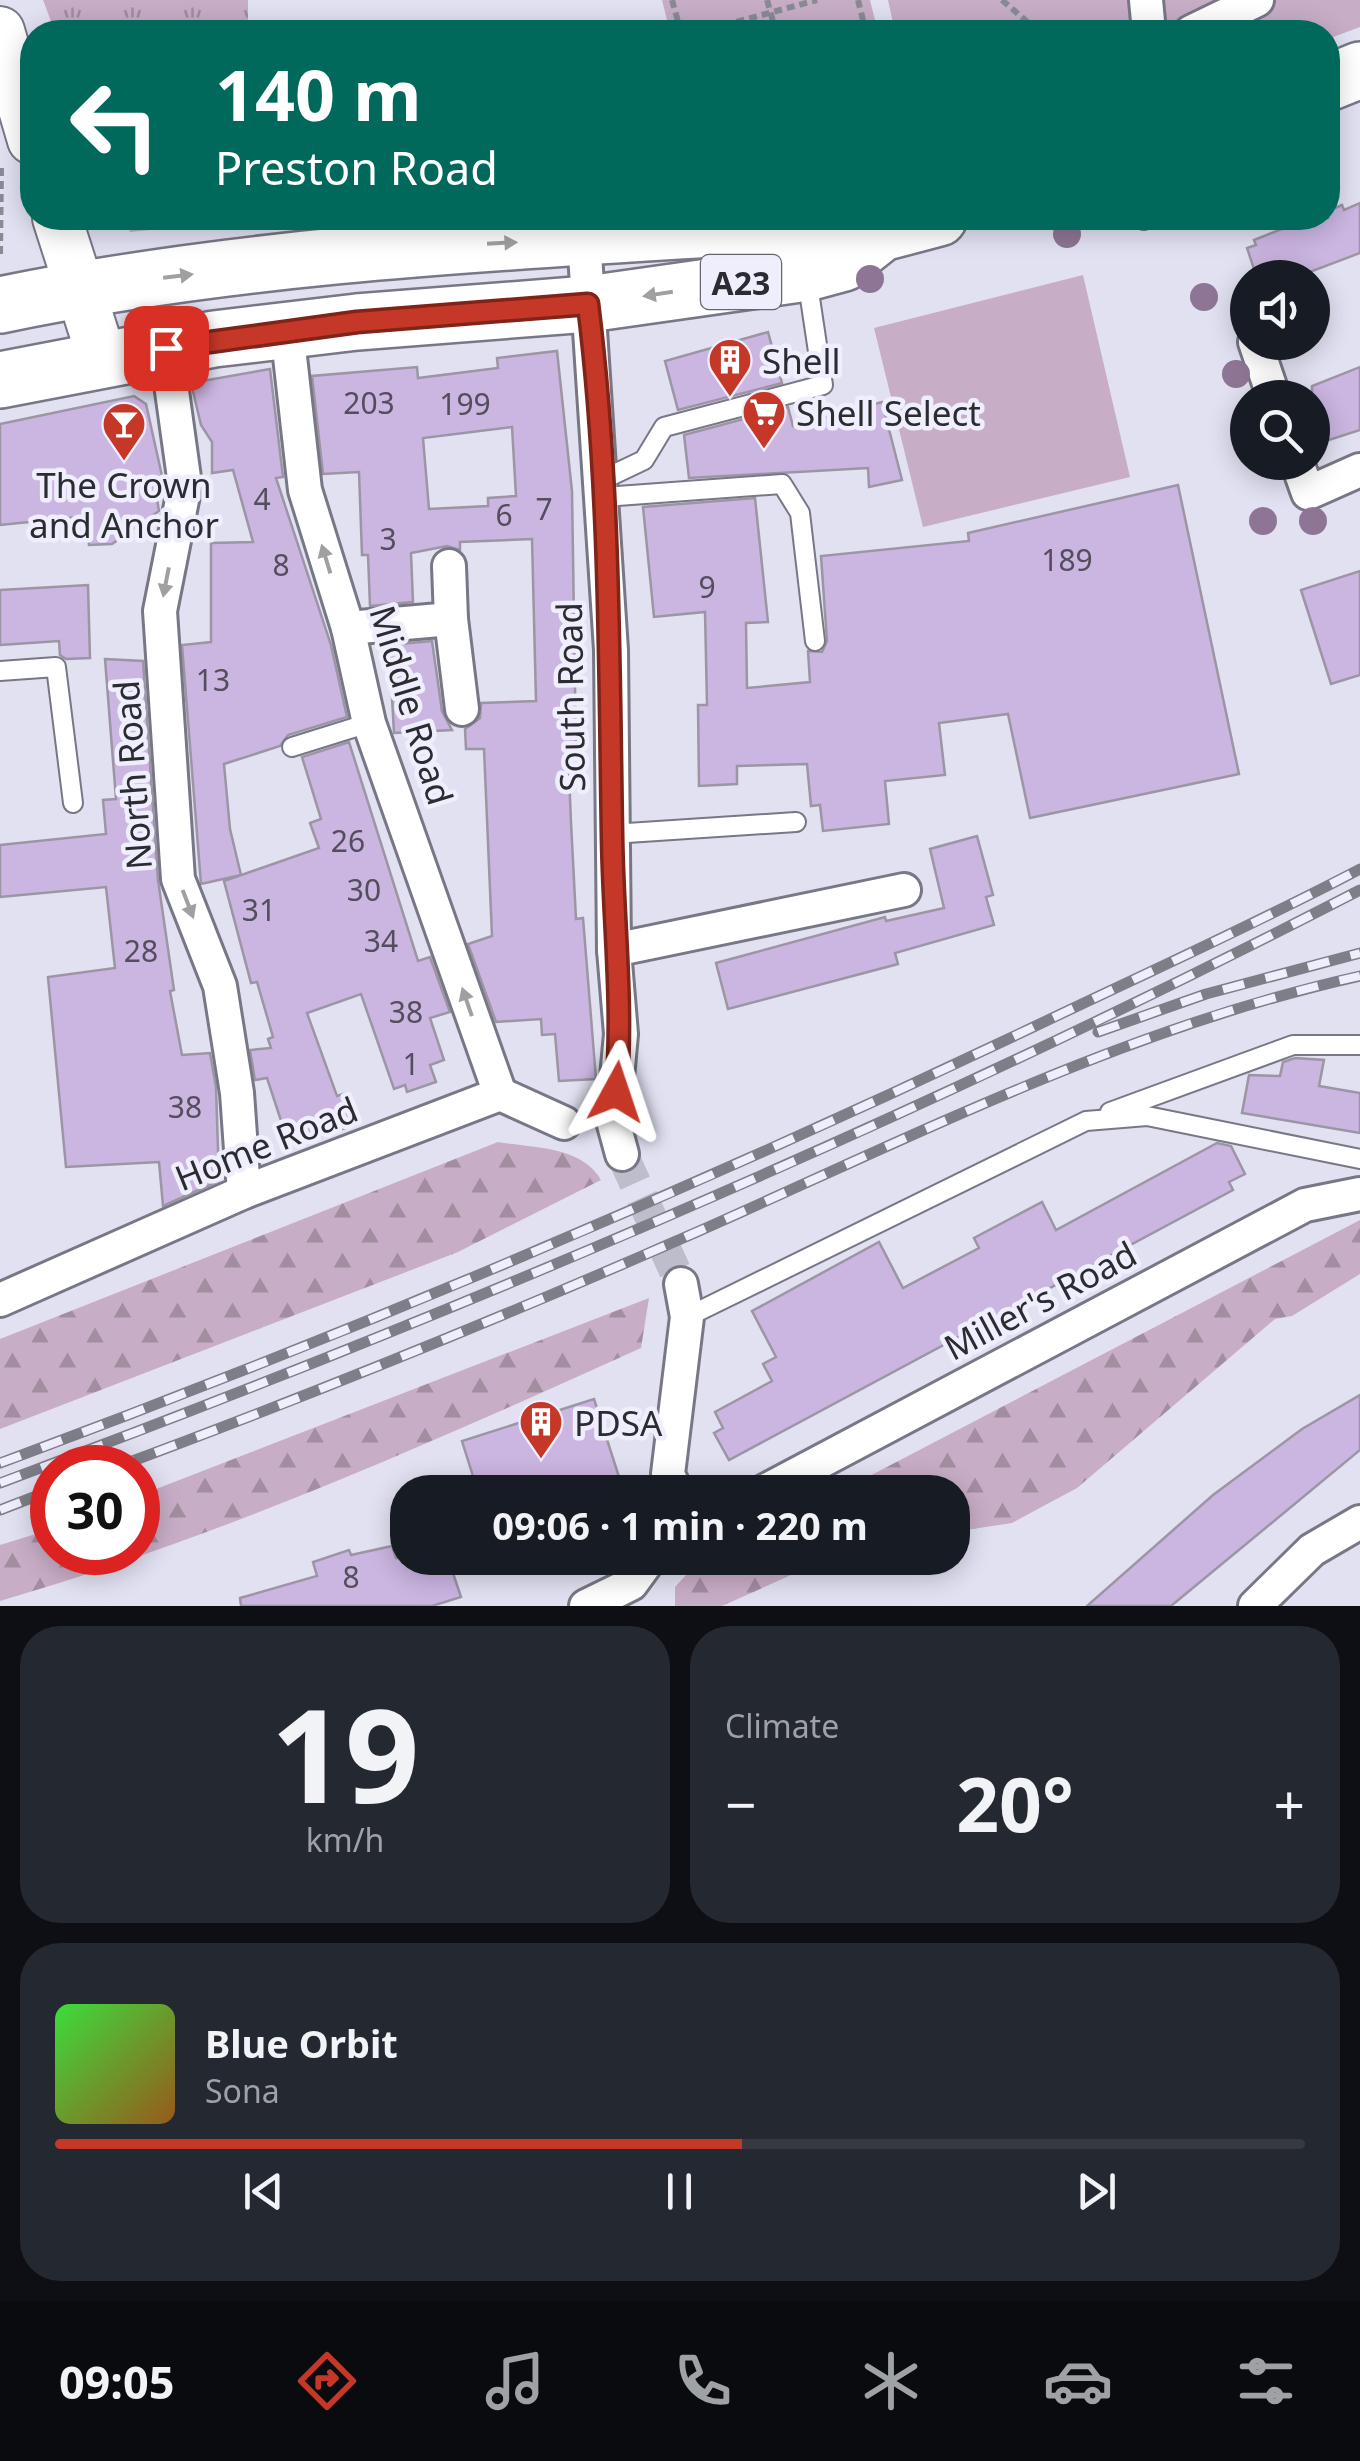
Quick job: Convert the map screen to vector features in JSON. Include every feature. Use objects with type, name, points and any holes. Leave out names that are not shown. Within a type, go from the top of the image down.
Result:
[{"type":"highway","name":"A23","points":[[0,305],[82,288],[380,254],[704,230]]},
{"type":"highway","name":"A23","points":[[872,230],[882,233]]},
{"type":"highway","name":"A23","points":[[0,380],[102,358],[287,330],[588,304],[807,273],[844,263],[882,233],[893,230]]},
{"type":"street","points":[[1216,20],[1257,0]]},
{"type":"street","points":[[0,31],[20,99]]},
{"type":"street","points":[[61,230],[102,358]]},
{"type":"street","name":"South Road","points":[[584,239],[611,650],[614,950],[621,1034],[613,1121],[622,1154]]},
{"type":"street","name":"Middle Road","points":[[287,330],[305,490],[348,628],[369,723],[500,1094]]},
{"type":"street","name":"North Road","points":[[166,348],[185,486],[160,611],[178,879],[220,986],[237,1093],[244,1192]]},
{"type":"street","points":[[1303,480],[1308,493],[1360,470]]},
{"type":"street","points":[[449,566],[462,709]]},
{"type":"street","points":[[348,628],[451,619]]},
{"type":"street","points":[[614,950],[904,890]]},
{"type":"street","points":[[500,1094],[564,1122]]},
{"type":"street","name":"Home Road","points":[[0,1300],[244,1192],[500,1094]]},
{"type":"street","name":"Miller's Road","points":[[794,1475],[1304,1204],[1360,1194]]},
{"type":"street","points":[[670,1475],[687,1317],[682,1284]]},
{"type":"street","points":[[1255,1606],[1312,1550],[1360,1522]]},
{"type":"street","points":[[586,1606],[642,1582]]},
{"type":"lane","points":[[603,488],[644,460],[664,428],[824,385],[807,273]]},
{"type":"lane","points":[[603,488],[782,484],[800,512],[815,641]]},
{"type":"lane","points":[[0,670],[56,668],[73,804]]},
{"type":"lane","points":[[292,747],[369,723]]},
{"type":"lane","points":[[612,834],[796,822]]},
{"type":"lane","points":[[687,1317],[1086,1121],[1294,1045],[1360,1044]]},
{"type":"lane","points":[[1086,1121],[1146,1116],[1360,1159]]},
{"type":"path","points":[[768,0],[773,20]]},
{"type":"path","points":[[744,20],[817,0]]},
{"type":"path","points":[[1002,0],[1025,20]]},
{"type":"path","points":[[0,156],[0,254]]},
{"type":"green space","points":[[43,0],[248,0],[248,20],[50,20]]},
{"type":"green space","points":[[662,0],[870,0],[875,20],[667,20]]},
{"type":"green space","points":[[888,0],[1360,0],[1360,27],[1340,34],[1340,20],[892,20]]},
{"type":"green space","points":[[1083,275],[1130,477],[923,527],[874,328]]},
{"type":"green space","points":[[498,1142],[569,1155],[593,1169],[601,1180],[458,1252],[0,1429],[0,1339]]},
{"type":"green space","points":[[1360,1220],[1360,1274],[1292,1316],[1275,1319],[1077,1488],[1012,1523],[970,1529],[970,1475],[872,1475]]},
{"type":"green space","points":[[649,1298],[641,1348],[325,1486],[160,1548],[160,1487]]},
{"type":"green space","points":[[30,1536],[30,1575],[83,1575],[0,1601],[0,1545]]},
{"type":"green space","points":[[686,1575],[791,1575],[722,1606],[675,1606],[675,1587]]},
{"type":"building","points":[[1360,203],[1360,253],[1330,264],[1330,260],[1251,260],[1247,248],[1256,245],[1254,240],[1279,230],[1340,230],[1342,205],[1344,210]]},
{"type":"building","points":[[768,332],[782,383],[678,410],[665,361]]},
{"type":"building","points":[[557,351],[572,491],[576,750],[568,750],[576,919],[583,918],[596,1079],[559,1081],[555,1034],[542,1035],[541,1019],[496,1022],[468,944],[492,936],[484,749],[466,749],[465,729],[480,718],[481,703],[536,701],[532,539],[460,542],[460,550],[447,546],[411,553],[413,602],[370,606],[368,555],[362,555],[359,472],[323,474],[312,376],[417,367],[418,378],[498,368],[497,358]],"holes":[[[512,427],[516,496],[488,498],[488,506],[429,509],[423,438]]]},
{"type":"building","points":[[1360,367],[1360,430],[1330,440],[1327,380]]},
{"type":"building","points":[[270,369],[283,477],[276,478],[331,645],[347,717],[288,735],[280,746],[224,764],[230,829],[241,875],[201,884],[182,645],[211,642],[211,543],[253,542],[233,470],[212,473],[212,442],[201,425],[191,383]]},
{"type":"building","points":[[134,396],[146,404],[164,485],[155,487],[159,511],[112,544],[89,545],[88,516],[0,525],[0,424]]},
{"type":"building","points":[[882,402],[902,480],[869,487],[868,468],[689,478],[684,435],[788,407],[793,426]]},
{"type":"building","points":[[1178,485],[1239,774],[1030,818],[1008,714],[939,723],[945,775],[885,781],[889,824],[823,831],[820,805],[811,806],[807,764],[737,766],[737,784],[699,786],[698,705],[707,705],[705,612],[654,617],[643,507],[755,498],[768,622],[746,623],[747,688],[810,682],[808,651],[822,652],[827,641],[821,556],[969,541],[968,533]]},
{"type":"building","points":[[1360,571],[1360,675],[1331,684],[1301,590]]},
{"type":"building","points":[[88,585],[90,658],[66,659],[60,655],[59,641],[0,645],[0,590]]},
{"type":"building","points":[[432,641],[442,711],[452,730],[394,733],[389,645]]},
{"type":"building","points":[[105,659],[143,661],[158,880],[174,990],[170,991],[182,1055],[210,1053],[216,1087],[219,1181],[163,1206],[159,1162],[66,1167],[48,977],[115,968],[106,887],[0,897],[0,845],[106,834],[103,800],[116,799]]},
{"type":"building","points":[[349,742],[418,961],[430,957],[450,1012],[430,1018],[444,1060],[430,1065],[436,1082],[407,1092],[405,1085],[394,1089],[361,994],[307,1013],[337,1096],[346,1093],[354,1120],[352,1126],[309,1139],[307,1133],[287,1139],[267,1078],[255,1080],[250,1050],[271,1048],[268,1039],[273,1037],[257,982],[251,983],[224,881],[319,848],[310,823],[321,819],[302,757]]},
{"type":"building","points":[[977,836],[993,895],[986,897],[994,925],[895,953],[898,964],[728,1009],[716,963],[885,917],[886,921],[944,908],[930,849]]},
{"type":"building","points":[[1295,1058],[1324,1060],[1319,1086],[1360,1093],[1360,1133],[1242,1113],[1249,1075],[1280,1076],[1283,1062]]},
{"type":"building","points":[[1217,1143],[1231,1146],[1245,1174],[1229,1182],[1233,1190],[729,1460],[714,1433],[723,1428],[715,1412],[772,1381],[763,1364],[776,1357],[752,1311],[879,1242],[903,1288],[979,1248],[974,1238],[1042,1202],[1056,1230]]},
{"type":"building","points":[[1360,1395],[1360,1450],[1171,1606],[1087,1606],[1213,1495],[1302,1429]]},
{"type":"building","name":"PDSA","points":[[594,1399],[618,1475],[473,1475],[462,1441]]},
{"type":"building","points":[[390,1546],[390,1575],[454,1575],[461,1597],[432,1606],[241,1606],[240,1598],[317,1576],[313,1562],[349,1550],[351,1555]]},
{"type":"tunnel","points":[[622,1154],[681,1284]]},
{"type":"railway","points":[[0,1463],[266,1362],[659,1198],[1243,928],[1360,869]]},
{"type":"railway","points":[[0,1483],[346,1350],[689,1207],[1027,1054],[1360,890]]},
{"type":"railway","points":[[1098,1032],[1206,994],[1360,953]]},
{"type":"railway","points":[[160,1450],[548,1296],[1102,1055],[1273,998],[1360,976]]},
{"type":"railway","points":[[0,1510],[30,1498]]},
{"type":"place","name":"Shell","points":[[730,398]]},
{"type":"place","name":"Shell Select","points":[[764,450]]},
{"type":"place","name":"The Crown and Anchor","points":[[124,462]]},
{"type":"place","name":"PDSA","points":[[541,1460]]},
{"type":"route","points":[[166,348],[357,322],[588,304],[611,650],[614,950],[621,1034],[616,1092]]}]
